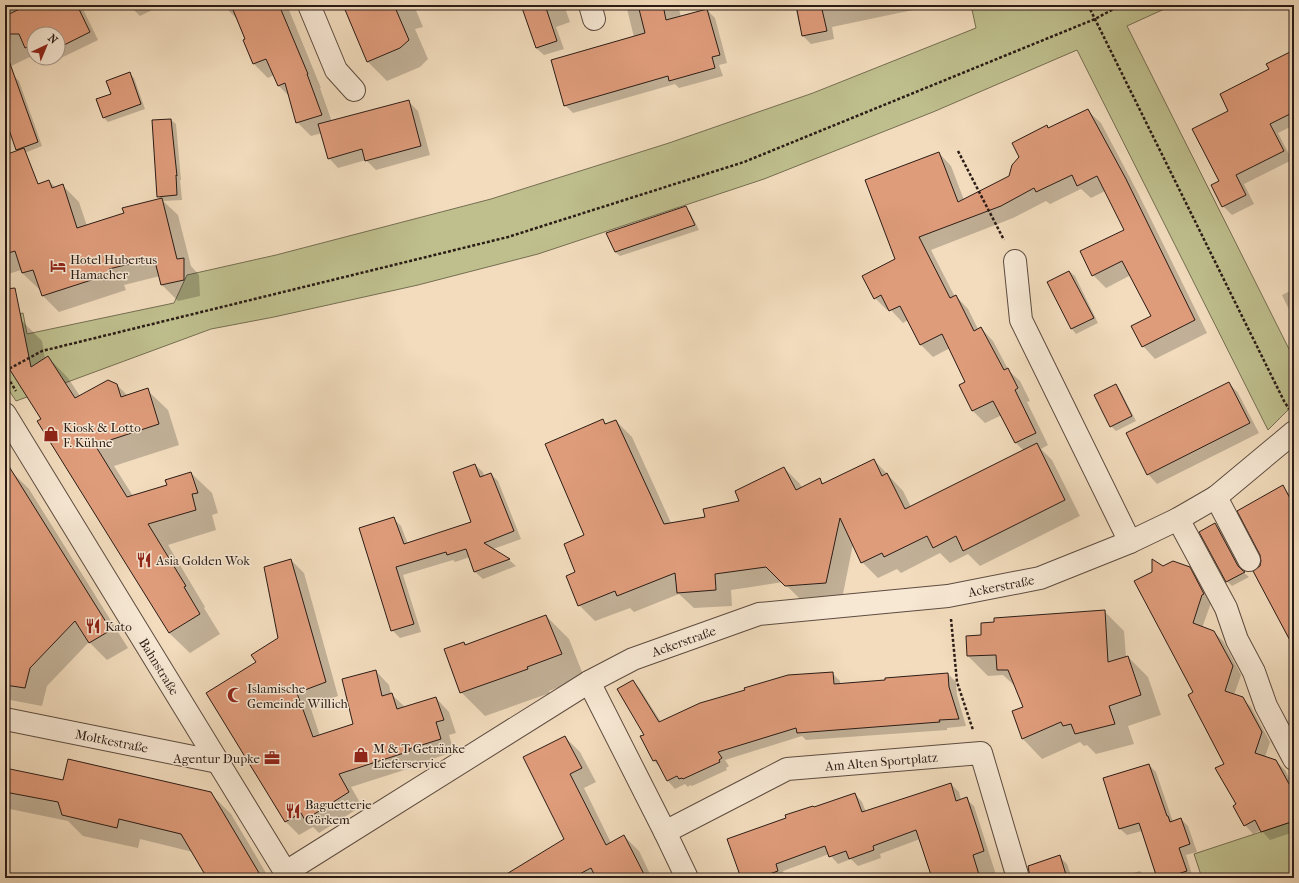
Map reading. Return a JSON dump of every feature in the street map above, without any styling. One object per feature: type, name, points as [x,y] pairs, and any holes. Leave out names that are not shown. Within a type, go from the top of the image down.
[{"type":"street","points":[[309,5],[336,70],[354,90]]},
{"type":"street","points":[[1015,262],[1021,320],[1130,542]]},
{"type":"street","name":"Bahnstraße","points":[[5,414],[287,875]]},
{"type":"street","name":"Ackerstraße","points":[[287,875],[589,682],[633,659],[760,614],[948,596],[1040,578],[1130,542],[1178,519],[1216,497],[1292,422]]},
{"type":"street","points":[[1216,497],[1249,560]]},
{"type":"street","points":[[1178,519],[1226,608],[1237,640],[1254,672],[1266,706],[1294,759]]},
{"type":"street","points":[[589,682],[687,878]]},
{"type":"street","name":"Moltkestraße","points":[[5,719],[218,762]]},
{"type":"street","points":[[981,753],[1018,878]]},
{"type":"street","name":"Am Alten Sportplatz","points":[[665,832],[787,769],[981,753]]},
{"type":"path","points":[[1088,5],[1280,394],[1292,422]]},
{"type":"path","points":[[5,371],[42,351],[508,237],[744,162],[1095,19],[1121,5]]},
{"type":"path","points":[[958,152],[1015,262]]},
{"type":"path","points":[[948,596],[958,682],[981,753]]},
{"type":"green space","points":[[971,5],[1173,5],[1127,26],[1294,359],[1294,404],[1268,430],[1077,50],[933,112],[764,179],[538,254],[418,285],[274,317],[211,329],[16,401],[5,384],[5,317],[23,313],[27,334],[174,303],[187,275],[276,255],[491,199],[669,143],[813,93],[976,28]]},
{"type":"green space","points":[[1294,821],[1294,878],[1202,878],[1194,854]]},
{"type":"building","points":[[28,5],[77,5],[90,32],[66,44],[66,26],[26,26],[25,48],[19,34],[5,34],[5,16]]},
{"type":"building","points":[[231,5],[279,5],[308,74],[322,115],[296,123],[285,83],[278,86],[266,59],[253,64],[243,40],[245,39]]},
{"type":"building","points":[[343,5],[394,5],[409,40],[400,48],[367,62]]},
{"type":"building","points":[[521,5],[545,5],[557,41],[536,48]]},
{"type":"building","points":[[638,5],[663,5],[666,20],[707,9],[720,55],[712,57],[715,68],[669,81],[668,76],[564,106],[551,60],[645,33]]},
{"type":"building","points":[[796,5],[821,5],[827,31],[802,36]]},
{"type":"building","points":[[1294,50],[1294,112],[1270,124],[1284,151],[1236,175],[1246,195],[1222,207],[1211,185],[1219,181],[1192,129],[1228,111],[1220,94],[1269,69],[1266,64]]},
{"type":"building","points":[[5,58],[8,58],[38,142],[16,150],[5,118]]},
{"type":"building","points":[[130,72],[141,104],[103,118],[96,99],[111,94],[106,81]]},
{"type":"building","points":[[409,100],[421,146],[365,161],[362,149],[328,159],[318,124]]},
{"type":"building","points":[[1088,109],[1126,179],[1195,320],[1142,347],[1131,326],[1151,316],[1122,261],[1092,276],[1080,251],[1124,230],[1097,176],[1077,186],[1072,175],[1036,192],[1034,188],[1001,206],[919,237],[950,298],[956,295],[974,331],[981,327],[1004,370],[1008,368],[1018,388],[1015,390],[1036,433],[1015,443],[993,401],[972,411],[959,385],[965,382],[942,334],[920,345],[900,306],[889,311],[881,295],[874,299],[862,276],[895,259],[865,180],[939,152],[958,202],[1009,176],[1012,165],[1019,157],[1012,143],[1047,125],[1048,128]]},
{"type":"building","points":[[171,119],[177,176],[176,175],[177,195],[157,197],[152,120]]},
{"type":"building","points":[[24,148],[38,184],[49,180],[52,188],[63,184],[77,228],[124,213],[122,208],[162,198],[177,259],[184,258],[184,280],[161,285],[154,258],[109,269],[110,274],[42,296],[33,270],[22,273],[15,251],[5,254],[5,155]]},
{"type":"building","points":[[686,206],[695,225],[615,252],[606,233]]},
{"type":"building","points":[[1069,271],[1094,318],[1071,329],[1047,282]]},
{"type":"building","points":[[15,288],[31,367],[48,356],[75,398],[108,380],[117,384],[121,397],[148,388],[159,424],[95,445],[127,497],[167,485],[165,480],[191,472],[198,493],[192,494],[196,510],[148,524],[186,586],[184,587],[200,614],[169,633],[37,421],[41,419],[5,362],[5,289]]},
{"type":"building","points":[[1229,382],[1250,423],[1147,475],[1126,433]]},
{"type":"building","points":[[1116,384],[1132,416],[1110,427],[1094,395]]},
{"type":"building","points":[[603,419],[605,424],[616,420],[664,524],[705,517],[703,509],[739,501],[735,491],[784,467],[796,490],[820,478],[822,484],[874,459],[882,476],[887,473],[905,509],[1037,443],[1065,500],[963,551],[956,536],[933,548],[927,536],[884,557],[882,553],[861,563],[840,518],[826,583],[785,586],[766,567],[715,574],[716,590],[677,593],[675,573],[617,596],[615,591],[578,606],[566,576],[575,572],[564,544],[584,535],[545,444]]},
{"type":"building","points":[[5,460],[111,630],[89,643],[75,621],[30,668],[25,688],[5,685]]},
{"type":"building","points":[[475,464],[480,477],[491,473],[514,531],[484,543],[510,559],[474,572],[466,549],[447,555],[446,552],[396,567],[414,624],[391,631],[359,528],[394,517],[404,544],[471,522],[453,472]]},
{"type":"building","points":[[1283,485],[1294,506],[1294,648],[1253,571],[1260,566],[1260,555],[1237,511]]},
{"type":"building","points":[[1215,523],[1238,566],[1245,572],[1226,582],[1199,532]]},
{"type":"building","points":[[291,559],[326,682],[297,693],[313,737],[353,724],[342,679],[376,670],[382,696],[392,693],[397,709],[436,697],[444,720],[436,722],[441,739],[409,749],[410,751],[339,774],[349,792],[305,820],[301,813],[285,822],[206,693],[256,662],[251,655],[278,638],[264,567]]},
{"type":"building","points":[[1152,559],[1163,566],[1173,561],[1190,567],[1204,594],[1202,595],[1193,623],[1214,631],[1233,666],[1225,691],[1243,697],[1262,732],[1255,753],[1276,760],[1294,793],[1294,821],[1261,832],[1255,820],[1244,826],[1233,806],[1236,804],[1215,768],[1224,764],[1188,695],[1193,692],[1134,581],[1152,572]]},
{"type":"building","points":[[1105,610],[1108,662],[1128,656],[1141,695],[1109,706],[1115,724],[1075,734],[1071,724],[1063,726],[1061,722],[1022,739],[1012,711],[1023,707],[1008,670],[997,670],[996,655],[967,656],[966,636],[981,635],[981,623],[994,622],[994,618]]},
{"type":"building","points":[[546,615],[562,654],[527,667],[528,669],[460,693],[444,649],[464,642],[465,645]]},
{"type":"building","points":[[833,672],[834,684],[948,673],[949,687],[959,719],[939,720],[940,722],[797,733],[796,728],[718,752],[722,758],[719,760],[720,762],[683,779],[679,779],[677,776],[667,781],[656,760],[653,761],[640,736],[644,735],[617,689],[633,680],[659,722],[700,703],[745,690],[744,688],[788,675]]},
{"type":"building","points":[[565,736],[582,768],[570,774],[606,845],[624,835],[646,878],[596,878],[591,868],[572,878],[500,878],[564,839],[523,757]]},
{"type":"building","points":[[68,759],[211,792],[262,878],[207,878],[181,834],[119,819],[117,828],[62,815],[58,802],[5,792],[5,768],[63,780]]},
{"type":"building","points":[[1149,764],[1170,822],[1181,818],[1190,844],[1179,848],[1187,871],[1165,878],[1157,878],[1139,823],[1119,829],[1103,778]]},
{"type":"building","points":[[951,783],[956,801],[967,797],[978,831],[984,851],[973,855],[980,878],[932,878],[916,830],[873,846],[874,850],[849,859],[846,851],[829,857],[825,846],[776,864],[778,871],[758,878],[741,878],[727,839],[786,818],[785,815],[855,793],[862,812]]},
{"type":"building","points":[[1060,855],[1067,878],[1030,878],[1028,866]]},
{"type":"place","name":"Hotel Hubertus Hamacher","points":[[58,266]]},
{"type":"place","name":"Kiosk & Lotto F. Kühne","points":[[51,434]]},
{"type":"place","name":"Asia Golden Wok","points":[[144,560]]},
{"type":"place","name":"Kato","points":[[93,626]]},
{"type":"place","name":"Islamische Gemeinde Willich","points":[[235,695]]},
{"type":"place","name":"M & T Getränke Lieferservice","points":[[361,755]]},
{"type":"place","name":"Agentur Dupke","points":[[272,758]]},
{"type":"place","name":"Baguetterie Görkem","points":[[293,811]]}]
